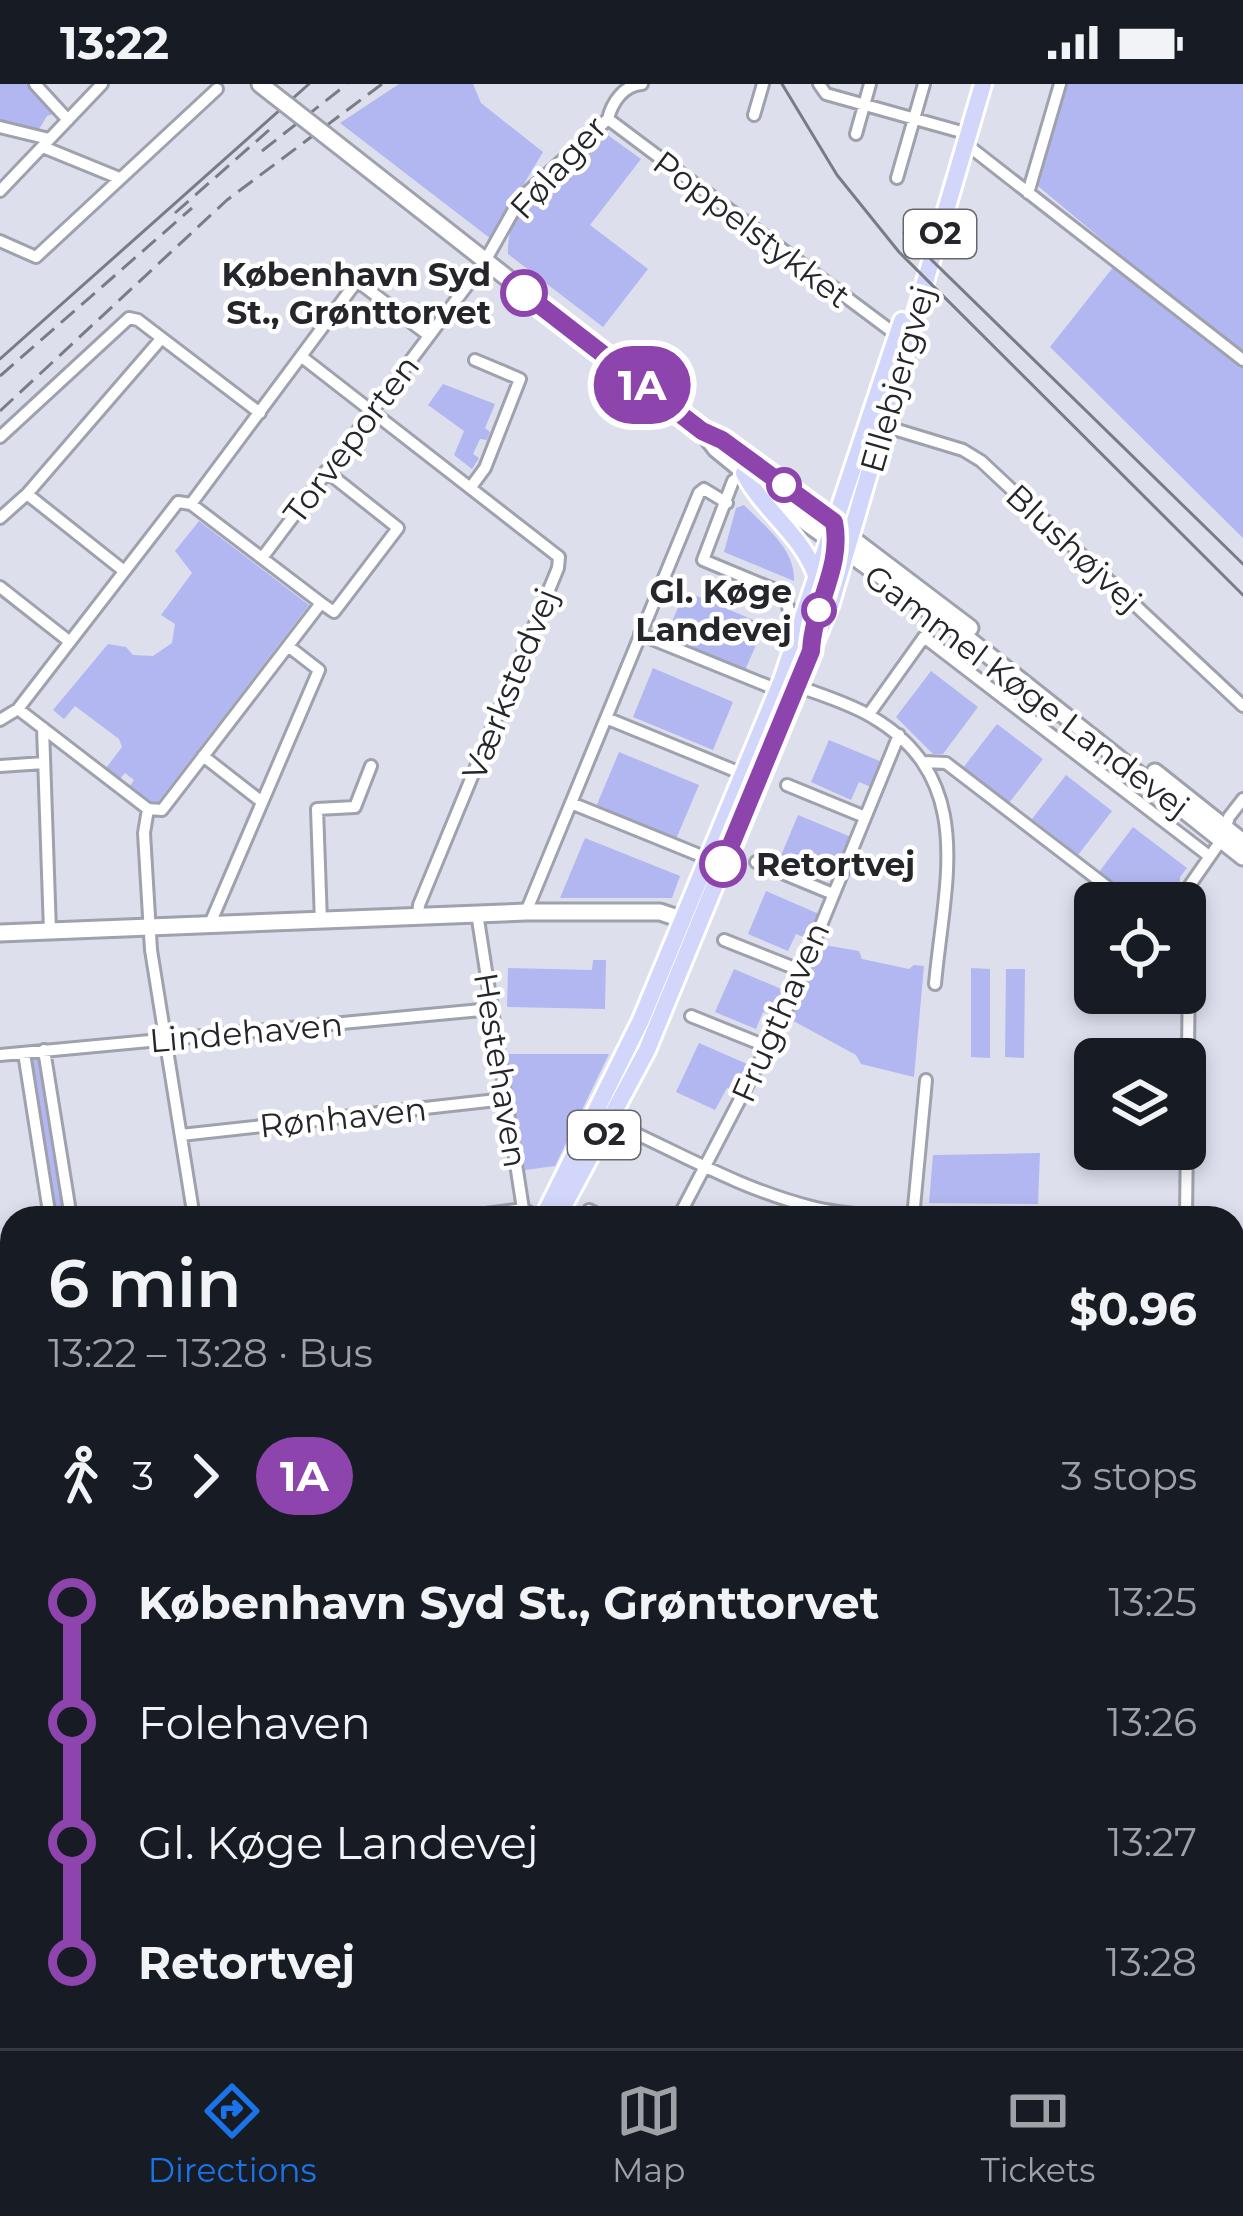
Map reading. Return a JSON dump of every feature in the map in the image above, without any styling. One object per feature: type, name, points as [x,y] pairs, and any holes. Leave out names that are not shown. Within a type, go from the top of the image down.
[{"type":"main road","name":"Ellebjergvej","points":[[840,538],[884,426],[962,138],[972,84]]},
{"type":"main road","name":"Ellebjergvej","points":[[840,538],[886,373],[983,84]]},
{"type":"main road","points":[[744,473],[755,495],[806,550],[817,578]]},
{"type":"main road","name":"O2","points":[[564,1206],[611,1122],[786,685],[817,578],[840,538]]},
{"type":"main road","name":"O2","points":[[547,1206],[691,922],[742,774],[786,685],[811,651],[840,538]]},
{"type":"street","points":[[35,84],[68,120]]},
{"type":"street","points":[[0,191],[102,84]]},
{"type":"street","name":"Gammel Køge Landevej","points":[[260,84],[702,431],[744,473],[840,538]]},
{"type":"street","name":"Følager","points":[[484,263],[520,199],[608,119],[611,106],[624,92],[642,84]]},
{"type":"street","points":[[754,115],[763,84]]},
{"type":"street","points":[[819,84],[826,94],[962,138],[1243,360]]},
{"type":"street","points":[[856,134],[870,84]]},
{"type":"street","points":[[897,178],[924,84]]},
{"type":"street","points":[[1028,193],[1060,84]]},
{"type":"street","points":[[0,242],[36,257],[218,89]]},
{"type":"street","name":"Poppelstykket","points":[[608,119],[898,337]]},
{"type":"street","points":[[0,127],[119,178]]},
{"type":"street","name":"Torveporten","points":[[262,558],[484,263]]},
{"type":"street","points":[[191,504],[357,281],[428,335]]},
{"type":"street","points":[[0,437],[129,318],[260,413]]},
{"type":"street","points":[[0,518],[161,339]]},
{"type":"street","name":"Værkstedvej","points":[[302,357],[558,553],[558,568],[418,905],[418,916]]},
{"type":"street","points":[[471,487],[485,467],[520,379],[475,360]]},
{"type":"street","name":"Blushøjvej","points":[[884,426],[963,450],[981,461],[1243,706]]},
{"type":"street","name":"Gammel Køge Landevej","points":[[702,431],[722,440],[963,635],[1224,834],[1243,857]]},
{"type":"street","points":[[0,720],[18,709],[178,502],[191,504],[334,612],[398,528],[326,471]]},
{"type":"street","points":[[744,473],[733,482],[704,560],[785,594],[789,611],[805,618]]},
{"type":"street","points":[[526,912],[699,493],[704,489],[714,492],[727,503]]},
{"type":"street","points":[[26,494],[124,572]]},
{"type":"street","points":[[0,587],[70,642]]},
{"type":"street","points":[[18,709],[148,809],[162,810],[321,603]]},
{"type":"street","points":[[640,634],[868,714],[899,734],[924,762],[937,781],[947,838],[935,984]]},
{"type":"street","name":"Gammel Køge Landevej","points":[[868,714],[924,637],[1209,856]]},
{"type":"street","points":[[209,926],[319,670],[288,646]]},
{"type":"street","points":[[606,718],[742,774]]},
{"type":"street","points":[[43,728],[50,931]]},
{"type":"street","name":"Frugthaven","points":[[685,1206],[768,1047],[899,734]]},
{"type":"street","points":[[203,757],[262,802]]},
{"type":"street","points":[[924,762],[946,763],[1101,882]]},
{"type":"street","points":[[0,766],[44,763]]},
{"type":"street","points":[[321,922],[317,809],[355,807],[371,766]]},
{"type":"street","points":[[787,785],[865,817]]},
{"type":"street","points":[[1192,882],[1243,799]]},
{"type":"street","points":[[571,803],[709,859]]},
{"type":"street","points":[[148,809],[144,832],[149,928],[192,1206]]},
{"type":"street","name":"Gammel Køge Landevej","points":[[1224,834],[1243,842]]},
{"type":"street","points":[[756,862],[833,894]]},
{"type":"street","points":[[0,933],[526,912],[660,913],[691,922]]},
{"type":"street","name":"Hestehaven","points":[[477,914],[524,1206]]},
{"type":"street","points":[[724,940],[802,971]]},
{"type":"street","name":"Lindehaven","points":[[0,1055],[492,1009]]},
{"type":"street","points":[[1186,1206],[1188,1014]]},
{"type":"street","points":[[691,1016],[768,1047]]},
{"type":"street","points":[[44,1050],[69,1206]]},
{"type":"street","points":[[24,1053],[48,1206]]},
{"type":"street","points":[[915,1206],[926,1080]]},
{"type":"street","name":"Rønhaven","points":[[181,1135],[506,1099]]},
{"type":"street","points":[[611,1122],[706,1169],[809,1206]]},
{"type":"shaded area","points":[[0,84],[28,84],[55,113],[47,116],[38,131],[0,121]]},
{"type":"shaded area","points":[[399,84],[473,84],[481,103],[543,152],[491,239],[340,123]]},
{"type":"shaded area","points":[[1054,84],[1243,84],[1243,538],[1050,347],[1122,256],[1027,177]]},
{"type":"shaded area","points":[[605,133],[641,159],[590,225],[648,269],[603,327],[508,254],[510,234],[528,200]]},
{"type":"shaded area","points":[[443,384],[495,404],[485,428],[490,432],[487,440],[480,439],[473,454],[479,458],[472,469],[454,455],[464,431],[428,405]]},
{"type":"shaded area","points":[[744,505],[790,558],[794,581],[724,552],[736,508]]},
{"type":"shaded area","points":[[199,521],[309,605],[155,806],[130,786],[134,780],[125,773],[120,779],[106,768],[122,747],[119,739],[75,706],[64,719],[53,710],[108,644],[126,647],[133,655],[153,656],[172,643],[175,624],[161,615],[192,573],[175,551]]},
{"type":"shaded area","points":[[685,591],[765,625],[745,670],[666,636]]},
{"type":"shaded area","points":[[653,668],[733,702],[713,750],[633,717]]},
{"type":"shaded area","points":[[931,671],[978,707],[943,754],[933,754],[896,717]]},
{"type":"shaded area","points":[[997,724],[1043,759],[1009,803],[963,768]]},
{"type":"shaded area","points":[[829,740],[882,762],[871,787],[859,782],[851,800],[811,782]]},
{"type":"shaded area","points":[[619,752],[699,785],[676,839],[596,807]]},
{"type":"shaded area","points":[[1066,775],[1112,811],[1078,855],[1032,819]]},
{"type":"shaded area","points":[[798,815],[851,837],[840,862],[828,858],[820,875],[780,858]]},
{"type":"shaded area","points":[[1133,827],[1187,868],[1180,882],[1113,882],[1099,872]]},
{"type":"shaded area","points":[[585,838],[680,876],[672,898],[560,898]]},
{"type":"shaded area","points":[[766,891],[819,914],[808,939],[796,934],[788,951],[748,934]]},
{"type":"shaded area","points":[[818,944],[859,951],[862,959],[909,969],[924,966],[914,1077],[861,1064],[856,1055],[788,1018]]},
{"type":"shaded area","points":[[593,960],[606,960],[605,1009],[507,1007],[508,968],[592,970]]},
{"type":"shaded area","points":[[971,968],[990,969],[990,1058],[971,1057]]},
{"type":"shaded area","points":[[734,969],[786,991],[776,1016],[763,1012],[756,1029],[715,1012]]},
{"type":"shaded area","points":[[1006,969],[1025,969],[1024,1058],[1005,1057]]},
{"type":"shaded area","points":[[699,1043],[754,1067],[741,1093],[727,1088],[715,1110],[676,1092]]},
{"type":"shaded area","points":[[506,1054],[609,1054],[555,1166],[525,1170]]},
{"type":"shaded area","points":[[41,1057],[65,1206],[52,1206],[30,1058]]},
{"type":"shaded area","points":[[1040,1153],[1038,1204],[929,1203],[933,1155]]},
{"type":"tram line","points":[[0,359],[309,84]]},
{"type":"tram line","points":[[782,84],[837,175],[899,252],[1243,595]]},
{"type":"tram line","points":[[904,233],[1243,564]]},
{"type":"railway","points":[[262,151],[347,84]]},
{"type":"railway","points":[[0,411],[227,200],[382,84]]},
{"type":"railway","points":[[175,213],[269,130]]},
{"type":"railway","points":[[0,376],[192,208]]},
{"type":"bus line","name":"1A","points":[[524,293],[702,431],[722,440],[834,522],[839,548],[815,619],[811,651],[723,864]]},
{"type":"place","name":"København Syd St., Grønttorvet","points":[[524,293]]},
{"type":"place","name":"Gl. Køge Landevej","points":[[819,610]]},
{"type":"place","name":"Retortvej","points":[[723,864]]}]
